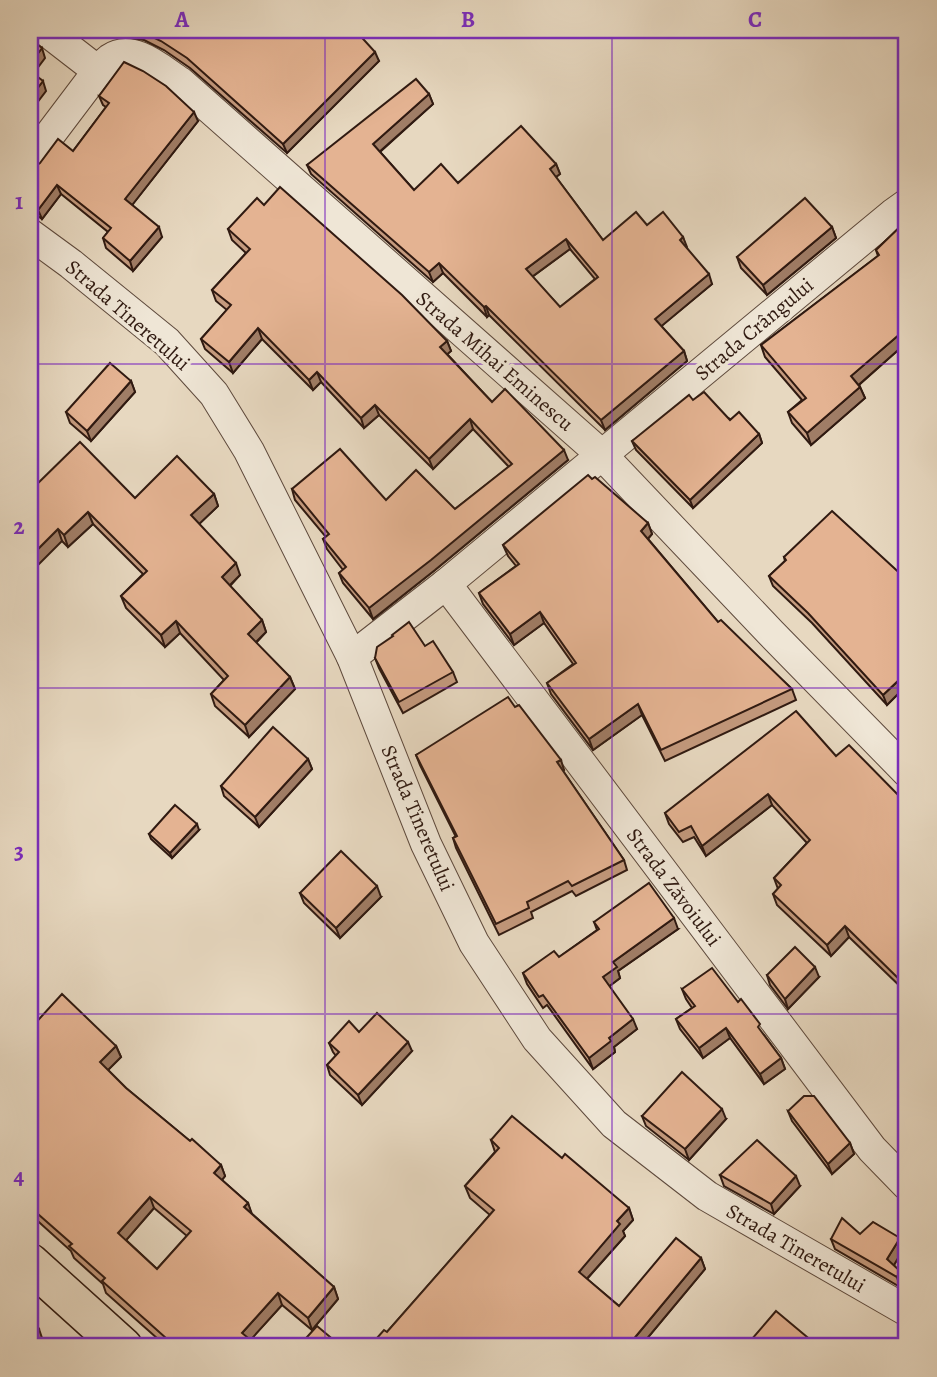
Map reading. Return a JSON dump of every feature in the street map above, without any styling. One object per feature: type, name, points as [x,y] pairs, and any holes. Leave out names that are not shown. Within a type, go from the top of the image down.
[{"type":"main road","points":[[30,1262],[123,1347]]},
{"type":"street","points":[[30,161],[98,71],[45,30]]},
{"type":"street","name":"Strada Mihai Eminescu","points":[[98,71],[111,58],[125,53],[146,60],[180,82],[602,455],[907,772]]},
{"type":"street","name":"Strada Crângului","points":[[352,657],[446,584],[907,204]]},
{"type":"street","name":"Strada Tineretului","points":[[30,234],[167,342],[214,394],[249,451],[352,657],[426,844],[474,943],[537,1039],[614,1124],[707,1196],[907,1311]]},
{"type":"street","name":"Strada Zăvoiului","points":[[446,584],[872,1149],[907,1185]]},
{"type":"building","points":[[135,30],[355,30],[375,52],[283,144],[187,58],[161,41]]},
{"type":"building","points":[[30,39],[42,48],[30,64]]},
{"type":"building","points":[[124,62],[166,86],[194,112],[125,199],[159,227],[130,261],[103,238],[111,228],[57,185],[38,210],[30,203],[30,168],[40,163],[58,139],[73,151],[109,103],[99,96]]},
{"type":"building","points":[[30,71],[43,81],[30,98]]},
{"type":"building","points":[[416,79],[429,94],[373,144],[414,190],[441,164],[458,183],[521,126],[556,164],[550,169],[603,240],[636,212],[647,225],[663,212],[683,237],[680,240],[709,274],[655,319],[684,351],[601,420],[439,263],[429,272],[307,165]],"holes":[[[566,239],[598,277],[560,307],[526,269]]]},
{"type":"building","points":[[280,187],[402,295],[447,341],[440,347],[492,402],[505,389],[564,450],[369,608],[339,573],[346,567],[323,539],[329,534],[292,489],[340,449],[386,500],[416,470],[455,509],[512,464],[470,419],[429,459],[375,405],[361,418],[317,372],[309,380],[258,328],[229,362],[201,339],[231,305],[212,290],[250,249],[228,229],[257,198],[264,205]]},
{"type":"building","points":[[805,198],[832,227],[763,285],[737,257]]},
{"type":"building","points":[[907,220],[907,333],[903,336],[901,333],[851,376],[860,387],[807,433],[788,412],[806,398],[761,345],[879,255],[876,250]]},
{"type":"building","points":[[110,363],[131,381],[87,431],[66,412]]},
{"type":"building","points":[[704,392],[730,420],[739,412],[759,434],[690,500],[632,441],[689,395],[693,400]]},
{"type":"building","points":[[80,442],[135,498],[177,456],[214,494],[191,515],[236,563],[222,577],[262,620],[248,634],[290,677],[245,725],[211,694],[228,676],[176,621],[161,635],[121,596],[147,571],[88,512],[64,535],[58,529],[30,557],[30,491]]},
{"type":"building","points":[[588,475],[592,479],[595,477],[648,523],[641,531],[718,622],[721,620],[792,689],[661,750],[638,704],[589,739],[547,683],[576,663],[540,612],[510,634],[479,593],[519,564],[503,545]]},
{"type":"building","points":[[832,511],[907,577],[907,688],[899,680],[883,695],[808,613],[769,576],[786,560],[784,557]]},
{"type":"building","points":[[409,622],[425,646],[433,641],[453,672],[399,702],[375,658],[377,647]]},
{"type":"building","points":[[508,697],[515,707],[519,705],[561,760],[557,762],[624,860],[572,886],[568,881],[527,902],[529,908],[496,924],[453,838],[457,836],[416,755]]},
{"type":"building","points":[[796,711],[836,756],[849,745],[907,804],[907,982],[905,979],[902,982],[845,926],[827,945],[773,894],[781,885],[774,878],[810,840],[768,794],[702,846],[691,826],[679,832],[665,813]]},
{"type":"building","points":[[273,727],[308,759],[255,817],[221,786]]},
{"type":"building","points":[[175,805],[197,824],[170,853],[149,834]]},
{"type":"building","points":[[341,851],[377,886],[336,928],[300,893]]},
{"type":"building","points":[[649,883],[674,918],[613,962],[617,967],[603,977],[633,1019],[589,1058],[543,995],[539,997],[523,973],[554,951],[559,957],[599,929],[594,922]]},
{"type":"building","points":[[795,947],[815,967],[785,999],[767,975]]},
{"type":"building","points":[[712,968],[738,1002],[741,999],[781,1058],[760,1074],[726,1028],[699,1048],[676,1019],[695,1006],[682,989]]},
{"type":"building","points":[[62,994],[116,1046],[100,1062],[126,1088],[221,1165],[214,1173],[248,1203],[244,1207],[334,1287],[308,1318],[278,1293],[242,1333],[259,1347],[176,1347],[102,1281],[105,1278],[69,1246],[72,1244],[30,1207],[30,1029]],"holes":[[[150,1197],[191,1231],[157,1269],[118,1233]]]},
{"type":"building","points":[[377,1013],[408,1042],[358,1095],[327,1065],[339,1052],[329,1043],[349,1021],[359,1032]]},
{"type":"building","points":[[682,1072],[722,1109],[685,1149],[642,1116]]},
{"type":"building","points":[[804,1096],[814,1096],[850,1143],[828,1164],[788,1111]]},
{"type":"building","points":[[512,1116],[562,1158],[565,1154],[629,1208],[617,1221],[620,1224],[579,1272],[619,1306],[676,1238],[701,1258],[627,1347],[369,1347],[384,1330],[387,1332],[494,1210],[465,1186],[499,1148],[491,1140]]},
{"type":"building","points":[[757,1140],[796,1176],[771,1204],[720,1175]]},
{"type":"building","points":[[842,1218],[860,1234],[873,1222],[900,1238],[887,1259],[900,1271],[897,1277],[831,1239]]},
{"type":"building","points":[[776,1311],[819,1347],[745,1347]]},
{"type":"building","points":[[30,1320],[39,1329],[31,1337],[41,1347],[30,1347]]},
{"type":"building","points":[[317,1326],[342,1347],[298,1347]]}]
